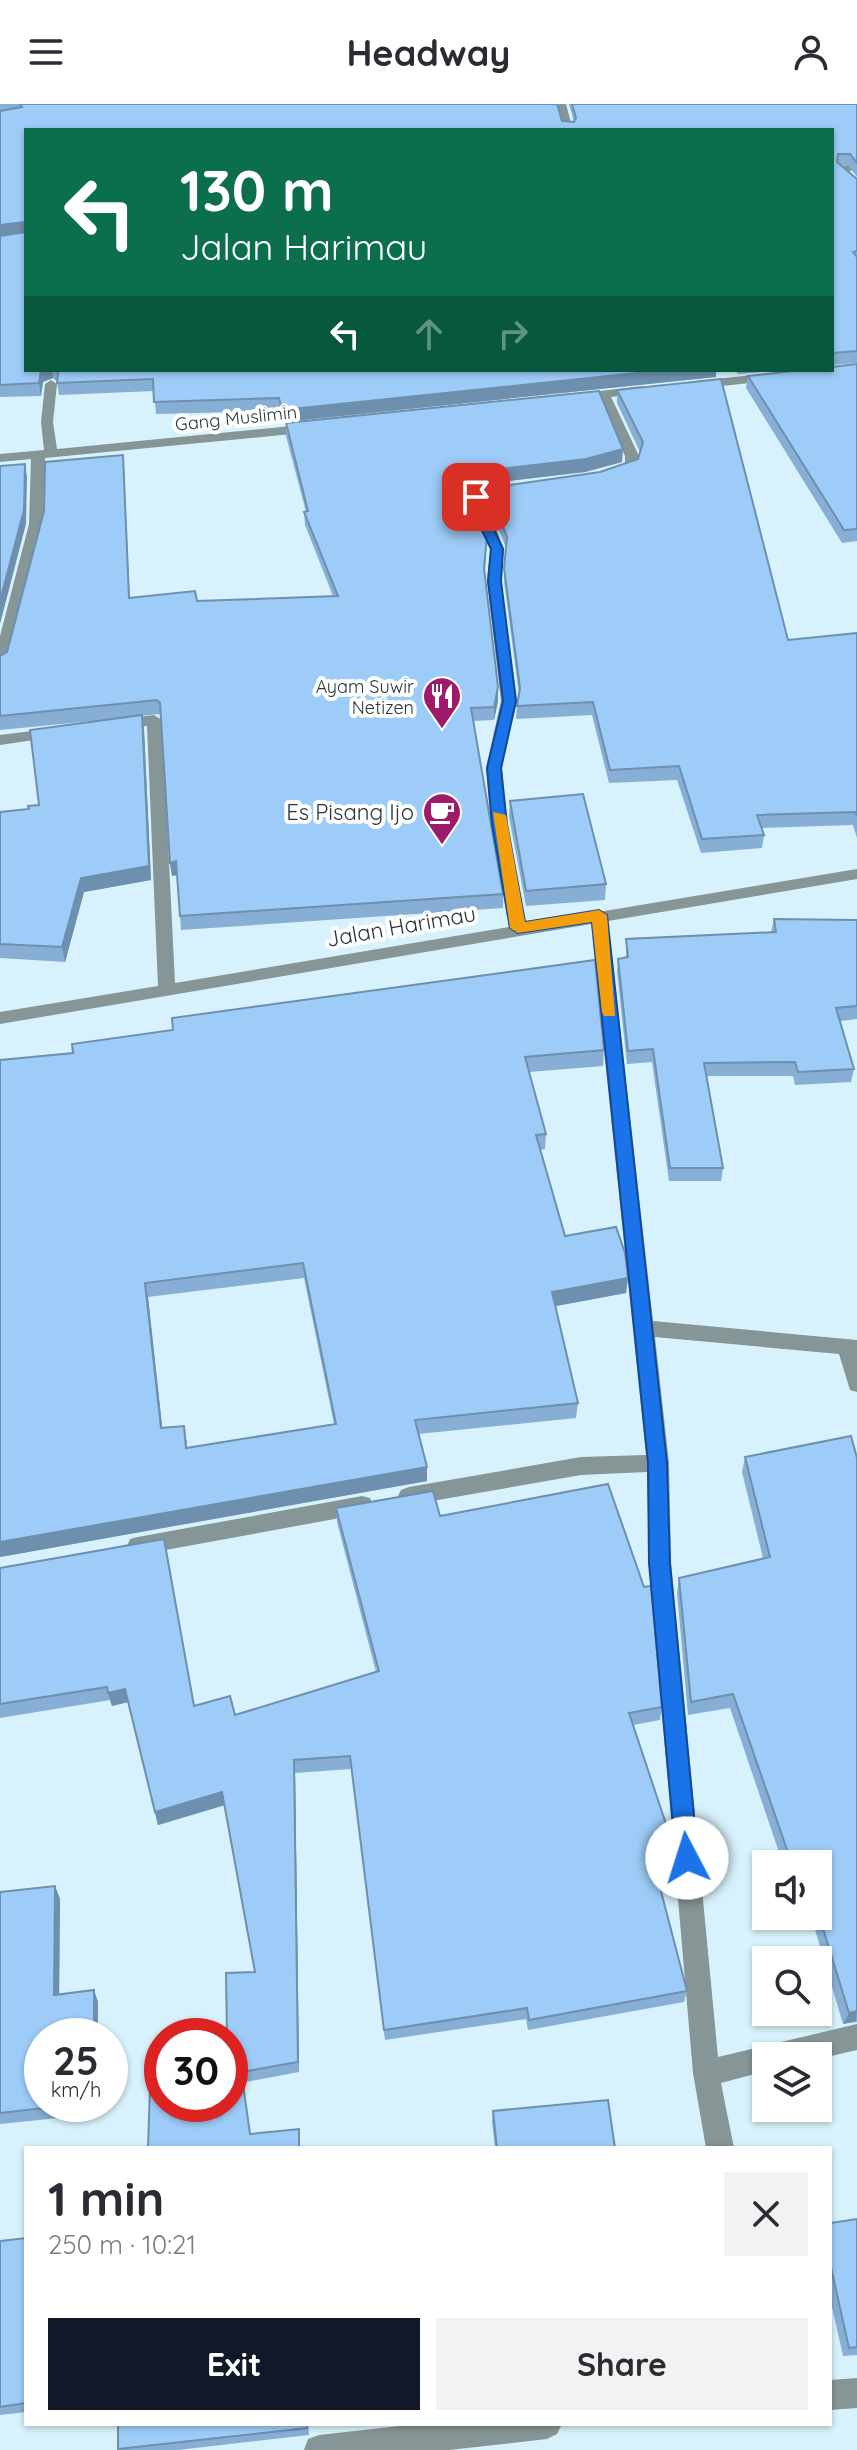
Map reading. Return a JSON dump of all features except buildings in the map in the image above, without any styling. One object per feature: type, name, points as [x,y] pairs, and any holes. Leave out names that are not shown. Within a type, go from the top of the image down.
[{"type":"street","points":[[561,104],[567,128]]},
{"type":"street","points":[[837,169],[857,167]]},
{"type":"street","points":[[837,169],[849,179]]},
{"type":"street","points":[[683,386],[794,375]]},
{"type":"street","points":[[0,665],[36,524],[51,384]]},
{"type":"street","points":[[560,400],[651,390]]},
{"type":"street","points":[[601,479],[613,477],[631,466],[632,456],[603,394]]},
{"type":"street","name":"Gang Muslimin","points":[[0,458],[322,427]]},
{"type":"street","points":[[518,928],[499,824],[494,768],[509,701],[494,581],[497,549],[476,497],[535,485]]},
{"type":"street","points":[[108,726],[154,720],[167,989]]},
{"type":"street","points":[[0,740],[77,730]]},
{"type":"street","name":"Jalan Harimau","points":[[0,1018],[518,928],[857,874]]},
{"type":"street","points":[[599,915],[658,1463],[660,1563],[706,2073],[720,2146]]},
{"type":"street","points":[[644,1328],[853,1348],[857,1384]]},
{"type":"street","points":[[110,1551],[581,1466],[658,1463]]},
{"type":"street","points":[[832,2043],[857,2037]]},
{"type":"street","points":[[706,2073],[752,2062]]},
{"type":"street","points":[[832,2395],[857,2393]]},
{"type":"street","points":[[319,2450],[529,2426]]},
{"type":"slow traffic","points":[[498,815],[518,928],[599,915],[610,1012]]},
{"type":"place","name":"Ayam Suwir Netizen","points":[[442,730]]},
{"type":"place","name":"Es Pisang Ijo","points":[[442,846]]},
{"type":"route","points":[[476,497],[497,549],[494,581],[510,685],[509,715],[494,768],[499,824],[518,928],[599,915],[658,1463],[660,1563],[687,1858]]}]
